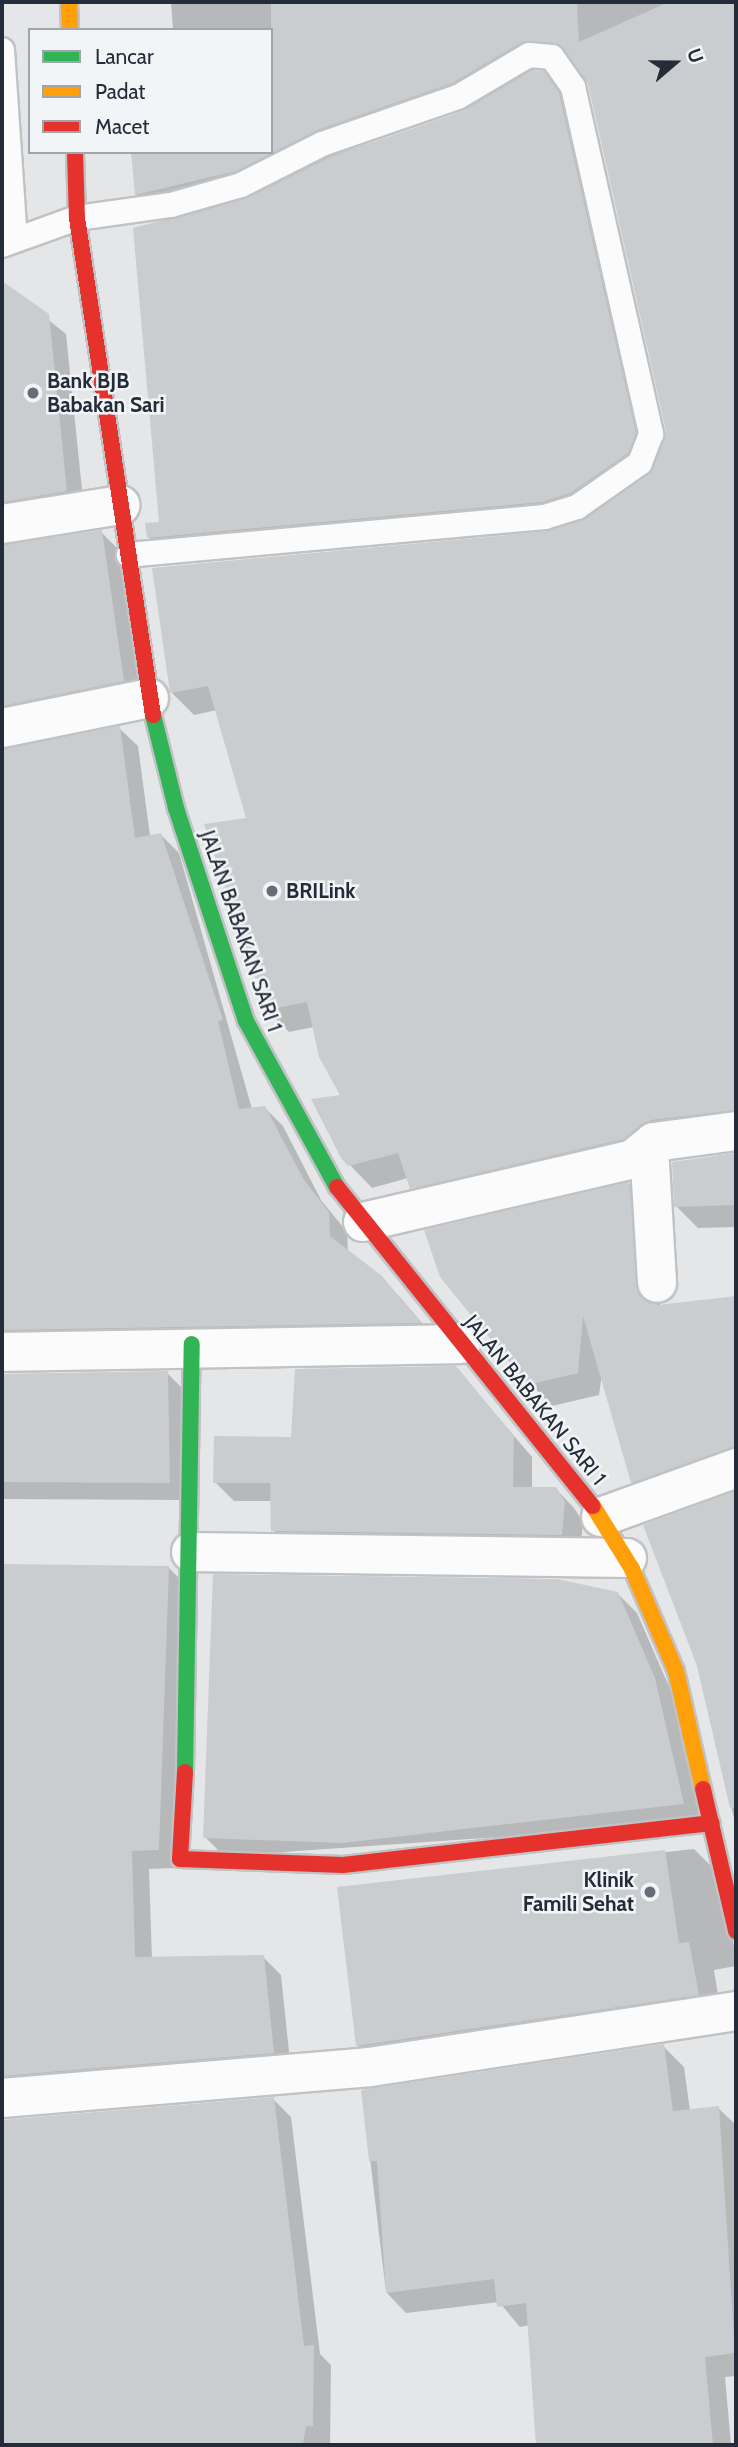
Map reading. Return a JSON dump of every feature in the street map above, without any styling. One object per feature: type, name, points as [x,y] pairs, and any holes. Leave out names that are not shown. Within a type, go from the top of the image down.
[{"type":"street","points":[[69,2],[70,28]]},
{"type":"street","name":"JALAN BABAKAN SARI 1","points":[[75,154],[77,218],[149,698],[176,808],[246,1021],[323,1170],[461,1344],[573,1473],[626,1558],[676,1671],[736,1931]]},
{"type":"street","points":[[2,524],[120,505]]},
{"type":"street","points":[[2,728],[149,698]]},
{"type":"street","points":[[363,1222],[633,1159],[649,1147],[736,1131]]},
{"type":"street","points":[[649,1147],[657,1283]]},
{"type":"street","points":[[2,1352],[192,1344],[461,1344]]},
{"type":"street","points":[[192,1344],[191,1552],[180,1859],[344,1865],[712,1823]]},
{"type":"street","points":[[601,1517],[736,1468]]},
{"type":"street","points":[[191,1552],[626,1558]]},
{"type":"street","points":[[2,2098],[370,2067],[736,2011]]},
{"type":"lane","points":[[2,50],[8,242],[77,218],[171,205],[242,185],[322,144],[458,97],[544,52],[562,66],[581,110],[651,433],[640,463],[577,507],[545,517],[129,555]]},
{"type":"building","points":[[271,2],[577,2],[579,42],[669,2],[736,2],[736,1110],[651,1120],[623,1139],[410,1189],[398,1153],[348,1166],[341,1158],[311,1099],[340,1095],[319,1057],[307,1002],[266,1010],[204,824],[246,818],[208,686],[170,693],[152,568],[549,531],[585,519],[649,475],[666,431],[588,84],[559,44],[522,42],[452,83],[317,130],[273,152]]},
{"type":"building","points":[[532,70],[544,71],[559,93],[636,433],[628,453],[570,493],[542,502],[147,538],[145,523],[159,522],[133,228],[247,198],[328,158],[463,111]]},
{"type":"building","points":[[131,154],[270,154],[236,171],[135,195]]},
{"type":"building","points":[[2,281],[49,314],[67,491],[2,502]]},
{"type":"building","points":[[102,530],[124,681],[2,706],[2,545]]},
{"type":"building","points":[[120,726],[135,838],[161,833],[223,1020],[218,1021],[239,1109],[265,1106],[304,1180],[329,1212],[330,1236],[382,1276],[421,1323],[2,1330],[2,749]]},
{"type":"building","points":[[736,1153],[736,1205],[674,1207],[672,1162]]},
{"type":"building","points":[[629,1182],[639,1296],[658,1305],[736,1296],[736,1447],[631,1483],[583,1316],[578,1373],[528,1385],[440,1277],[424,1230]]},
{"type":"building","points":[[456,1366],[514,1436],[513,1487],[556,1487],[565,1502],[562,1535],[271,1531],[270,1483],[213,1483],[214,1436],[291,1437],[295,1369]]},
{"type":"building","points":[[168,1371],[170,1483],[2,1482],[2,1374]]},
{"type":"building","points":[[736,1491],[736,1808],[730,1808],[697,1666],[643,1525]]},
{"type":"building","points":[[2,1564],[169,1566],[159,1850],[132,1851],[135,1957],[264,1955],[274,2053],[2,2076]]},
{"type":"building","points":[[213,1574],[557,1579],[618,1592],[655,1678],[684,1804],[342,1843],[203,1838]]},
{"type":"building","points":[[665,1850],[679,1943],[689,1942],[699,1995],[356,2046],[337,1887]]},
{"type":"building","points":[[664,2044],[673,2111],[719,2106],[735,2353],[705,2357],[713,2445],[536,2445],[526,2303],[497,2307],[494,2279],[386,2293],[377,2161],[369,2161],[361,2090]]},
{"type":"building","points":[[274,2097],[304,2346],[314,2345],[313,2426],[306,2426],[303,2445],[2,2445],[2,2120]]},
{"type":"traffic: fast","points":[[153,715],[176,808],[246,1021],[337,1187]]},
{"type":"traffic: fast","points":[[185,1772],[192,1344]]},
{"type":"traffic: slow","points":[[69,2],[70,28]]},
{"type":"traffic: slow","points":[[593,1506],[632,1569],[676,1671],[703,1789]]},
{"type":"traffic: jam","points":[[75,154],[77,218],[153,715]]},
{"type":"traffic: jam","points":[[337,1187],[593,1506]]},
{"type":"traffic: jam","points":[[185,1772],[180,1859],[343,1865],[712,1823]]},
{"type":"traffic: jam","points":[[703,1789],[736,1931]]},
{"type":"place","name":"Bank BJB Babakan Sari","points":[[33,393]]},
{"type":"place","name":"BRILink","points":[[272,891]]},
{"type":"place","name":"Klinik Famili Sehat","points":[[650,1892]]}]
